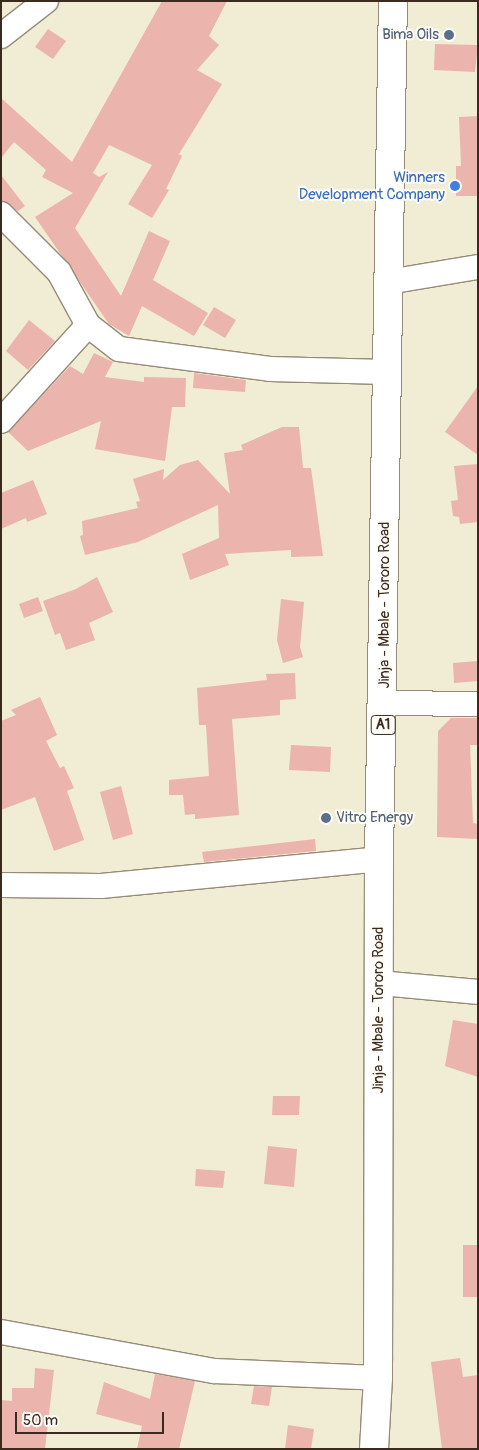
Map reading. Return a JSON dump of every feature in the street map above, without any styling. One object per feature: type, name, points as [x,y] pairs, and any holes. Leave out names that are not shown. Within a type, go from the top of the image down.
[{"type":"main road","name":"Jinja - Mbale - Tororo Road","points":[[374,1449],[378,1378],[379,858],[384,703],[393,1]]},
{"type":"street","points":[[1,36],[46,1]]},
{"type":"street","points":[[1,214],[59,272],[88,325],[119,349],[270,369],[387,372]]},
{"type":"street","points":[[388,282],[478,267]]},
{"type":"street","points":[[1,421],[88,325]]},
{"type":"street","points":[[384,703],[478,704]]},
{"type":"street","points":[[1,885],[101,886],[379,858]]},
{"type":"street","points":[[379,982],[478,992]]},
{"type":"street","points":[[1,1332],[214,1372],[378,1378]]},
{"type":"building","points":[[162,1],[227,1],[209,36],[219,45],[197,70],[222,84],[179,154],[182,156],[166,189],[169,190],[152,218],[128,204],[152,165],[109,145],[93,173],[99,177],[108,172],[75,228],[121,296],[149,231],[170,241],[153,280],[208,313],[194,336],[142,306],[129,336],[109,324],[35,217],[73,193],[42,177],[46,170],[14,142],[1,158],[1,98],[72,162]]},
{"type":"building","points":[[48,29],[66,41],[53,59],[35,47]]},
{"type":"building","points":[[435,44],[478,45],[475,72],[434,70]]},
{"type":"building","points":[[478,116],[478,196],[456,196],[456,166],[461,166],[459,117]]},
{"type":"building","points":[[1,175],[25,206],[18,211],[1,200]]},
{"type":"building","points":[[214,307],[236,320],[225,338],[203,325]]},
{"type":"building","points":[[29,320],[55,341],[28,370],[6,351]]},
{"type":"building","points":[[94,353],[113,362],[105,377],[144,382],[144,377],[186,378],[185,407],[172,407],[165,461],[95,449],[101,421],[28,451],[8,432],[70,366],[83,374]]},
{"type":"building","points":[[194,373],[246,380],[245,392],[193,388]]},
{"type":"building","points":[[478,386],[478,455],[445,432]]},
{"type":"building","points":[[282,427],[299,427],[303,468],[311,468],[323,556],[291,557],[291,550],[225,554],[229,565],[190,580],[182,554],[219,538],[218,505],[138,542],[85,555],[80,536],[83,535],[82,521],[138,508],[136,502],[140,501],[133,479],[164,469],[163,480],[180,465],[198,460],[230,494],[224,453],[243,450],[241,445]]},
{"type":"building","points":[[478,464],[478,522],[460,524],[459,517],[453,516],[451,501],[458,500],[454,466]]},
{"type":"building","points":[[33,480],[47,514],[27,522],[26,518],[1,529],[1,493]]},
{"type":"building","points":[[97,577],[113,612],[89,623],[95,640],[66,650],[60,633],[55,635],[43,601],[76,589]]},
{"type":"building","points":[[38,597],[43,611],[24,618],[19,604]]},
{"type":"building","points":[[281,599],[304,602],[300,647],[303,657],[283,663],[277,640]]},
{"type":"building","points":[[478,661],[478,681],[454,683],[453,663]]},
{"type":"building","points":[[295,673],[296,699],[280,700],[280,715],[232,719],[239,815],[195,819],[195,814],[185,815],[183,795],[169,795],[169,780],[209,776],[206,725],[199,725],[197,688],[267,680],[266,674]]},
{"type":"building","points":[[40,697],[57,735],[46,741],[60,768],[64,766],[74,788],[67,791],[84,840],[54,851],[35,797],[1,810],[1,721],[16,715],[11,710]]},
{"type":"building","points":[[451,718],[478,718],[478,745],[470,745],[473,823],[478,824],[478,839],[437,837],[438,731]]},
{"type":"building","points":[[291,745],[331,747],[330,772],[289,770]]},
{"type":"building","points":[[121,786],[133,834],[113,840],[100,792]]},
{"type":"building","points":[[315,839],[316,851],[204,862],[202,852]]},
{"type":"building","points":[[453,1020],[478,1024],[478,1077],[445,1066]]},
{"type":"building","points":[[273,1096],[300,1096],[299,1115],[272,1115]]},
{"type":"building","points":[[268,1146],[297,1149],[294,1187],[264,1184]]},
{"type":"building","points":[[196,1169],[225,1171],[223,1188],[195,1186]]},
{"type":"building","points":[[463,1245],[478,1245],[478,1297],[463,1297]]},
{"type":"building","points":[[460,1358],[463,1377],[478,1375],[478,1449],[442,1449],[431,1362]]},
{"type":"building","points":[[35,1368],[54,1370],[45,1449],[1,1449],[1,1400],[12,1401],[12,1388],[34,1388]]},
{"type":"building","points":[[155,1374],[195,1381],[179,1449],[137,1449],[142,1426],[96,1414],[104,1382],[150,1399]]},
{"type":"building","points":[[254,1386],[272,1387],[269,1406],[251,1404]]},
{"type":"building","points":[[288,1425],[314,1429],[311,1449],[285,1449]]},
{"type":"place","name":"Bima Oils","points":[[449,35]]},
{"type":"place","name":"Winners Development Company","points":[[455,186]]},
{"type":"place","name":"Vitro Energy","points":[[326,818]]}]
